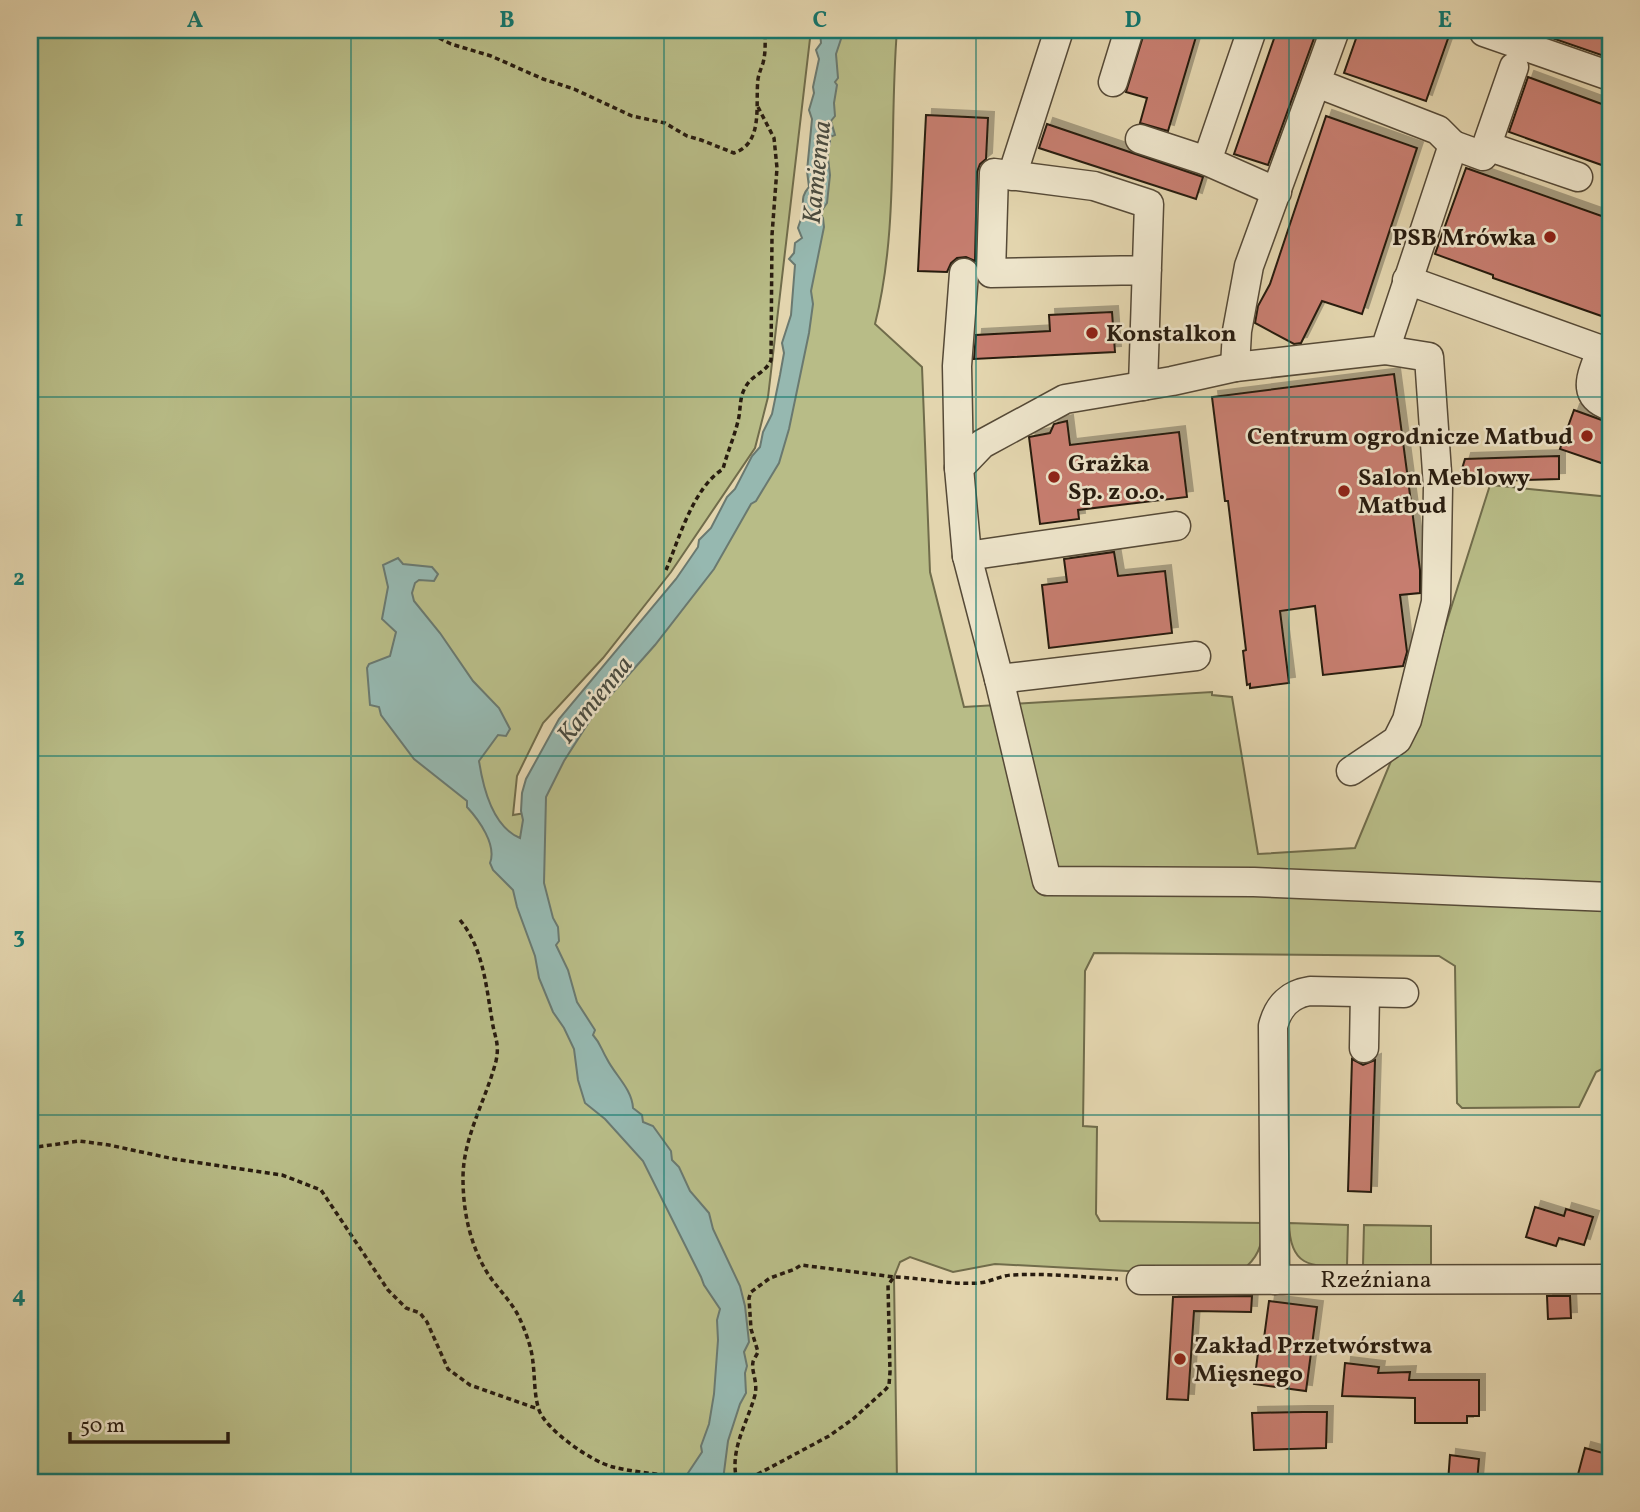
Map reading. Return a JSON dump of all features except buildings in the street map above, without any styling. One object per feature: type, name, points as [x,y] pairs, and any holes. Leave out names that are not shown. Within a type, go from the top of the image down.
[{"type":"street","points":[[1012,176],[1059,30]]},
{"type":"street","points":[[1113,82],[1129,30]]},
{"type":"street","points":[[1207,161],[1252,30]]},
{"type":"street","points":[[1235,367],[1237,331],[1249,266],[1335,30]]},
{"type":"street","points":[[1483,30],[1610,76]]},
{"type":"street","points":[[1317,83],[1438,130],[1453,145],[1483,156],[1514,67]]},
{"type":"street","points":[[1140,139],[1207,161],[1277,192]]},
{"type":"street","points":[[1385,351],[1453,145]]},
{"type":"street","points":[[1487,146],[1578,177]]},
{"type":"street","points":[[1143,386],[1147,270],[1149,204],[1094,186],[994,173],[991,273],[1147,270]]},
{"type":"street","points":[[964,273],[957,366],[959,468],[967,556],[1047,881],[1254,882],[1610,897]]},
{"type":"street","points":[[1407,280],[1606,352],[1592,376],[1591,391],[1594,398],[1610,406]]},
{"type":"street","points":[[959,468],[982,444],[1065,398],[1143,386],[1235,367],[1385,351],[1429,357],[1438,487],[1436,602],[1406,720],[1397,740],[1351,771]]},
{"type":"street","points":[[967,556],[1176,526]]},
{"type":"street","points":[[999,679],[1196,656]]},
{"type":"street","points":[[1275,1280],[1273,1026],[1276,1015],[1287,999],[1298,993],[1404,993]]},
{"type":"street","points":[[1364,1048],[1365,993]]},
{"type":"street","name":"Rzeźniana","points":[[1141,1280],[1610,1279]]},
{"type":"path","points":[[424,30],[451,44],[491,56],[543,79],[569,87],[632,116],[665,123],[687,136],[734,153],[747,145],[756,124],[758,75],[764,56],[765,30]]},
{"type":"path","points":[[666,570],[693,504],[716,473],[723,469],[738,421],[743,390],[771,360],[772,244],[777,168],[774,138],[758,107]]},
{"type":"path","points":[[460,920],[471,934],[481,958],[492,1025],[499,1041],[496,1060],[471,1134],[463,1175],[464,1209],[473,1245],[488,1273],[521,1321],[533,1362],[538,1409],[545,1423],[610,1466],[676,1476]]},
{"type":"path","points":[[30,1148],[89,1142],[174,1159],[282,1175],[321,1190],[377,1274],[406,1308],[420,1313],[432,1331],[448,1369],[470,1385],[538,1409]]},
{"type":"path","points":[[737,1481],[733,1461],[757,1382],[753,1361],[758,1352],[751,1329],[749,1298],[751,1292],[771,1278],[801,1265],[969,1283],[981,1283],[1008,1276],[1062,1274],[1141,1280]]},
{"type":"path","points":[[725,1481],[745,1481],[829,1436],[853,1419],[886,1389],[890,1372],[888,1284],[894,1277]]},
{"type":"green space","points":[[30,30],[811,30],[768,397],[755,448],[671,572],[603,658],[543,723],[517,776],[513,815],[537,811],[548,769],[774,453],[834,30],[897,30],[890,215],[883,288],[875,324],[922,367],[930,572],[964,707],[1212,692],[1212,695],[1232,697],[1258,854],[1355,848],[1440,643],[1490,485],[1610,497],[1610,1065],[1596,1072],[1579,1107],[1462,1108],[1457,1103],[1455,966],[1439,956],[1094,953],[1085,971],[1083,1126],[1097,1127],[1096,1214],[1100,1221],[1263,1223],[1260,1246],[1247,1266],[1146,1272],[995,1264],[953,1272],[910,1257],[900,1262],[894,1277],[897,1482],[30,1482]]},
{"type":"green space","points":[[1289,1223],[1348,1225],[1347,1266],[1322,1266],[1304,1261],[1293,1248]]},
{"type":"green space","points":[[1364,1225],[1431,1226],[1431,1267],[1363,1266]]},
{"type":"water","name":"Kamienna","points":[[822,30],[844,30],[836,54],[838,78],[835,82],[835,116],[831,121],[835,135],[830,137],[827,149],[830,175],[827,203],[820,213],[824,227],[811,291],[813,304],[809,333],[779,463],[756,501],[751,504],[714,569],[655,645],[594,714],[564,761],[546,797],[544,883],[558,927],[559,941],[556,945],[568,970],[577,1002],[595,1030],[593,1035],[610,1065],[626,1088],[633,1108],[642,1115],[643,1122],[653,1126],[671,1151],[672,1160],[679,1167],[690,1191],[709,1213],[713,1229],[740,1286],[745,1306],[749,1342],[744,1352],[747,1366],[746,1393],[728,1441],[723,1480],[682,1482],[702,1452],[701,1446],[709,1424],[714,1394],[717,1320],[720,1309],[704,1285],[643,1161],[605,1119],[585,1103],[578,1080],[574,1049],[553,1012],[539,978],[535,956],[513,890],[493,870],[490,863],[491,848],[486,833],[467,807],[467,801],[414,759],[381,715],[379,707],[370,705],[367,668],[369,664],[390,656],[396,632],[382,619],[388,587],[383,565],[398,558],[403,564],[432,567],[438,574],[434,581],[419,580],[415,583],[412,593],[414,601],[473,681],[499,708],[510,729],[506,736],[498,735],[479,761],[483,782],[496,816],[511,833],[520,838],[523,820],[522,793],[526,779],[559,719],[676,579],[698,547],[699,540],[711,528],[727,497],[735,489],[752,456],[760,447],[763,432],[772,414],[784,353],[782,343],[791,315],[795,265],[789,259],[794,253],[795,243],[802,238],[798,228],[803,212],[803,198],[809,187],[807,171],[812,119],[809,110],[819,59],[816,50],[821,43]]},
{"type":"place","name":"PSB Mrówka","points":[[1550,237]]},
{"type":"place","name":"Konstalkon","points":[[1092,333]]},
{"type":"place","name":"Centrum ogrodnicze Matbud","points":[[1587,436]]},
{"type":"place","name":"Grażka Sp. z o.o.","points":[[1054,477]]},
{"type":"place","name":"Salon Meblowy Matbud","points":[[1344,491]]},
{"type":"place","name":"Zakład Przetwórstwa Mięsnego","points":[[1180,1359]]}]
